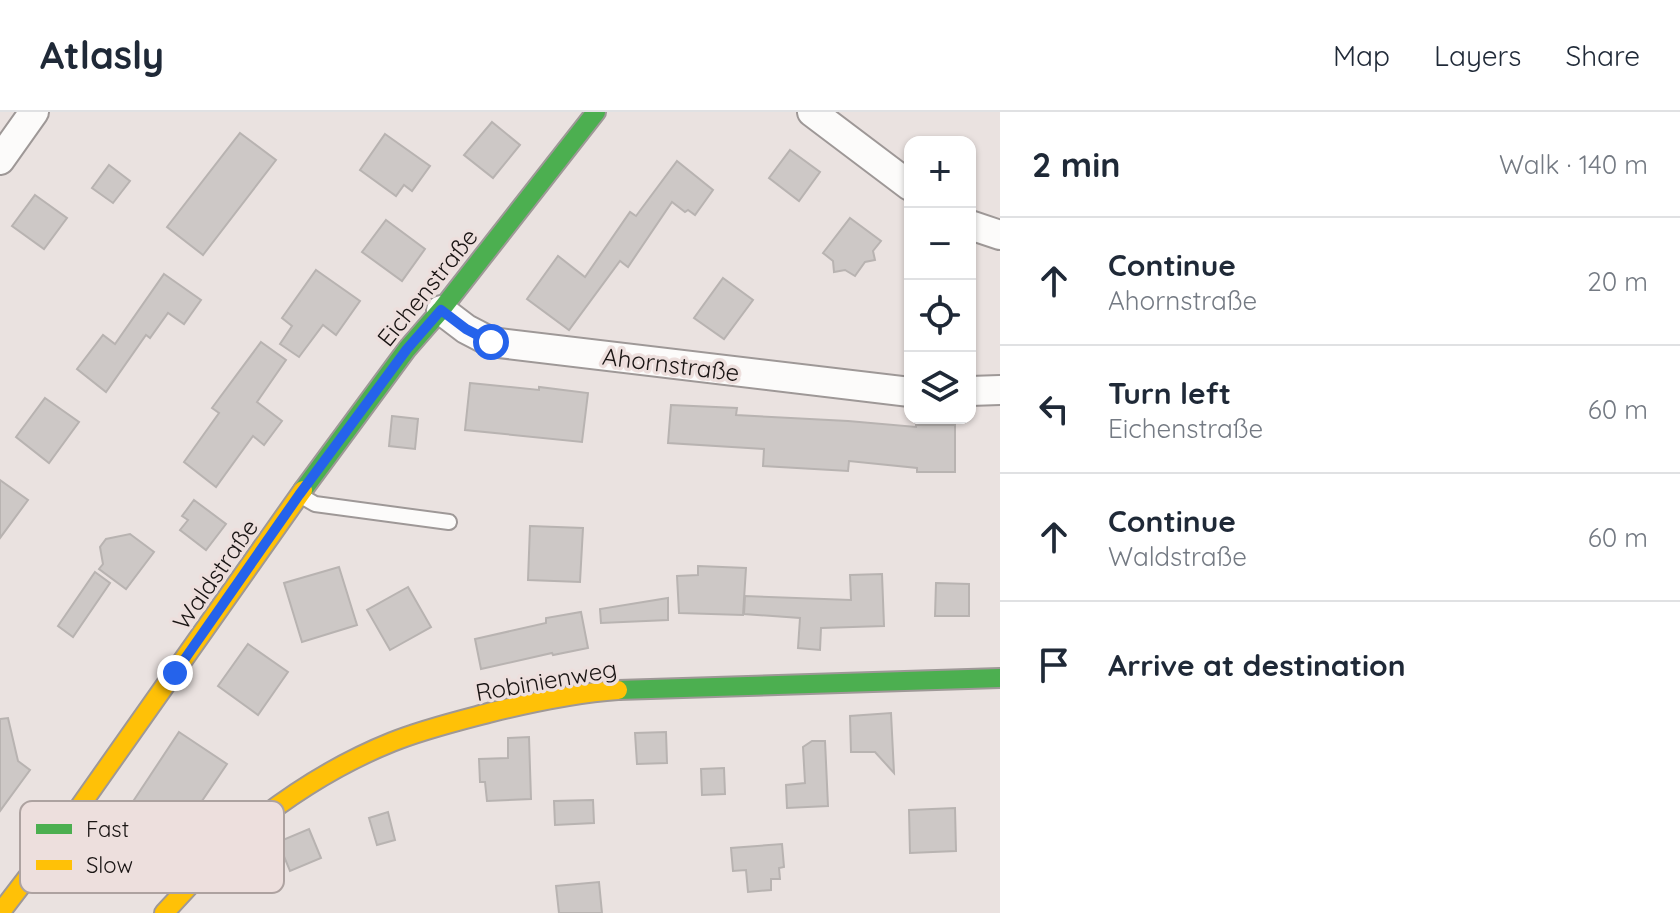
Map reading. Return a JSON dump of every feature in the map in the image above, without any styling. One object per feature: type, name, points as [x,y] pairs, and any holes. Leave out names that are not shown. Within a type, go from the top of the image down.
[{"type":"street","points":[[0,160],[34,112]]},
{"type":"street","name":"Eichenstraße","points":[[299,495],[407,349],[596,112]]},
{"type":"street","points":[[812,112],[904,181]]},
{"type":"street","points":[[976,227],[1000,235]]},
{"type":"street","name":"Ahornstraße","points":[[441,310],[466,329],[491,342],[904,391]]},
{"type":"street","points":[[976,391],[1000,390]]},
{"type":"street","name":"Waldstraße","points":[[84,801],[299,495]]},
{"type":"street","name":"Robinienweg","points":[[284,801],[341,766],[392,742],[516,706],[589,692],[1000,678]]},
{"type":"street","name":"Waldstraße","points":[[0,913],[20,887]]},
{"type":"street","name":"Robinienweg","points":[[164,913],[183,893]]},
{"type":"lane","points":[[299,495],[315,504],[449,522]]},
{"type":"building","points":[[492,122],[520,145],[493,178],[464,155]]},
{"type":"building","points":[[240,133],[276,160],[203,255],[167,227]]},
{"type":"building","points":[[385,134],[430,166],[412,191],[404,185],[396,196],[360,170]]},
{"type":"building","points":[[790,150],[820,172],[799,201],[769,178]]},
{"type":"building","points":[[677,161],[713,190],[695,215],[672,202],[628,267],[620,261],[569,330],[527,299],[558,256],[585,277],[630,212],[636,216]]},
{"type":"building","points":[[109,165],[130,181],[113,203],[92,188]]},
{"type":"building","points":[[35,195],[67,218],[44,249],[12,226]]},
{"type":"building","points":[[850,218],[881,241],[873,251],[875,260],[865,262],[855,276],[845,270],[834,272],[833,261],[823,253]]},
{"type":"building","points":[[386,220],[425,249],[402,281],[362,252]]},
{"type":"building","points":[[316,270],[360,301],[336,335],[323,325],[299,357],[280,344],[292,326],[282,318]]},
{"type":"building","points":[[164,274],[201,300],[184,324],[168,313],[150,338],[146,335],[106,392],[77,369],[103,335],[115,344]]},
{"type":"building","points":[[723,278],[753,300],[724,339],[694,318]]},
{"type":"building","points":[[261,342],[286,360],[257,402],[282,421],[264,445],[253,436],[216,487],[184,462],[219,413],[212,408]]},
{"type":"building","points":[[470,383],[588,393],[582,442],[465,430]]},
{"type":"building","points":[[45,398],[79,422],[49,463],[16,437]]},
{"type":"building","points":[[671,405],[737,408],[736,415],[916,427],[955,425],[955,472],[917,472],[917,468],[849,461],[848,471],[763,466],[764,449],[668,443]]},
{"type":"building","points":[[392,416],[418,419],[415,449],[389,446]]},
{"type":"building","points":[[0,480],[28,500],[0,538]]},
{"type":"building","points":[[194,500],[226,524],[206,550],[180,530],[188,520],[182,516]]},
{"type":"building","points":[[530,526],[583,528],[580,582],[528,580]]},
{"type":"building","points":[[130,534],[154,552],[126,589],[99,569],[103,564],[100,547],[106,539]]},
{"type":"building","points":[[698,566],[746,568],[743,615],[679,613],[677,576],[698,575]]},
{"type":"building","points":[[339,567],[357,625],[302,642],[284,583]]},
{"type":"building","points":[[95,572],[110,583],[73,637],[58,626]]},
{"type":"building","points":[[882,574],[884,626],[821,628],[820,650],[798,648],[800,618],[744,614],[745,596],[851,600],[850,575]]},
{"type":"building","points":[[936,583],[969,584],[969,616],[935,616]]},
{"type":"building","points":[[408,587],[431,627],[390,650],[367,610]]},
{"type":"building","points":[[668,598],[668,620],[601,623],[600,609]]},
{"type":"building","points":[[581,612],[588,648],[481,669],[475,639],[546,623],[546,618]]},
{"type":"building","points":[[248,644],[288,672],[258,715],[218,686]]},
{"type":"building","points":[[891,713],[894,773],[875,752],[851,752],[850,716]]},
{"type":"building","points":[[8,718],[18,761],[30,770],[0,811],[0,719]]},
{"type":"building","points":[[179,732],[227,764],[202,801],[133,801]]},
{"type":"building","points":[[666,732],[667,763],[637,764],[635,733]]},
{"type":"building","points":[[529,737],[531,799],[487,801],[485,782],[480,782],[479,759],[508,758],[508,738]]},
{"type":"building","points":[[812,741],[825,741],[828,806],[787,808],[786,785],[805,783],[803,747]]},
{"type":"building","points":[[724,768],[725,794],[702,795],[701,769]]},
{"type":"building","points":[[593,800],[594,823],[555,825],[554,801]]},
{"type":"building","points":[[955,808],[956,851],[910,853],[909,810]]},
{"type":"building","points":[[388,812],[395,840],[377,845],[369,818]]},
{"type":"building","points":[[309,829],[321,858],[290,871],[284,856],[284,839]]},
{"type":"building","points":[[782,844],[784,867],[779,868],[780,879],[771,879],[771,890],[748,892],[746,870],[733,871],[731,848]]},
{"type":"building","points":[[599,882],[602,913],[559,913],[556,886]]},
{"type":"traffic: fast","points":[[303,490],[407,349],[596,112]]},
{"type":"traffic: fast","points":[[618,690],[1000,678]]},
{"type":"traffic: slow","points":[[84,801],[303,490]]},
{"type":"traffic: slow","points":[[284,801],[352,760],[404,737],[507,708],[618,690]]},
{"type":"traffic: slow","points":[[0,913],[20,887]]},
{"type":"traffic: slow","points":[[164,913],[183,893]]},
{"type":"route","points":[[175,673],[299,495],[407,349],[441,310],[466,329],[491,342]]}]
